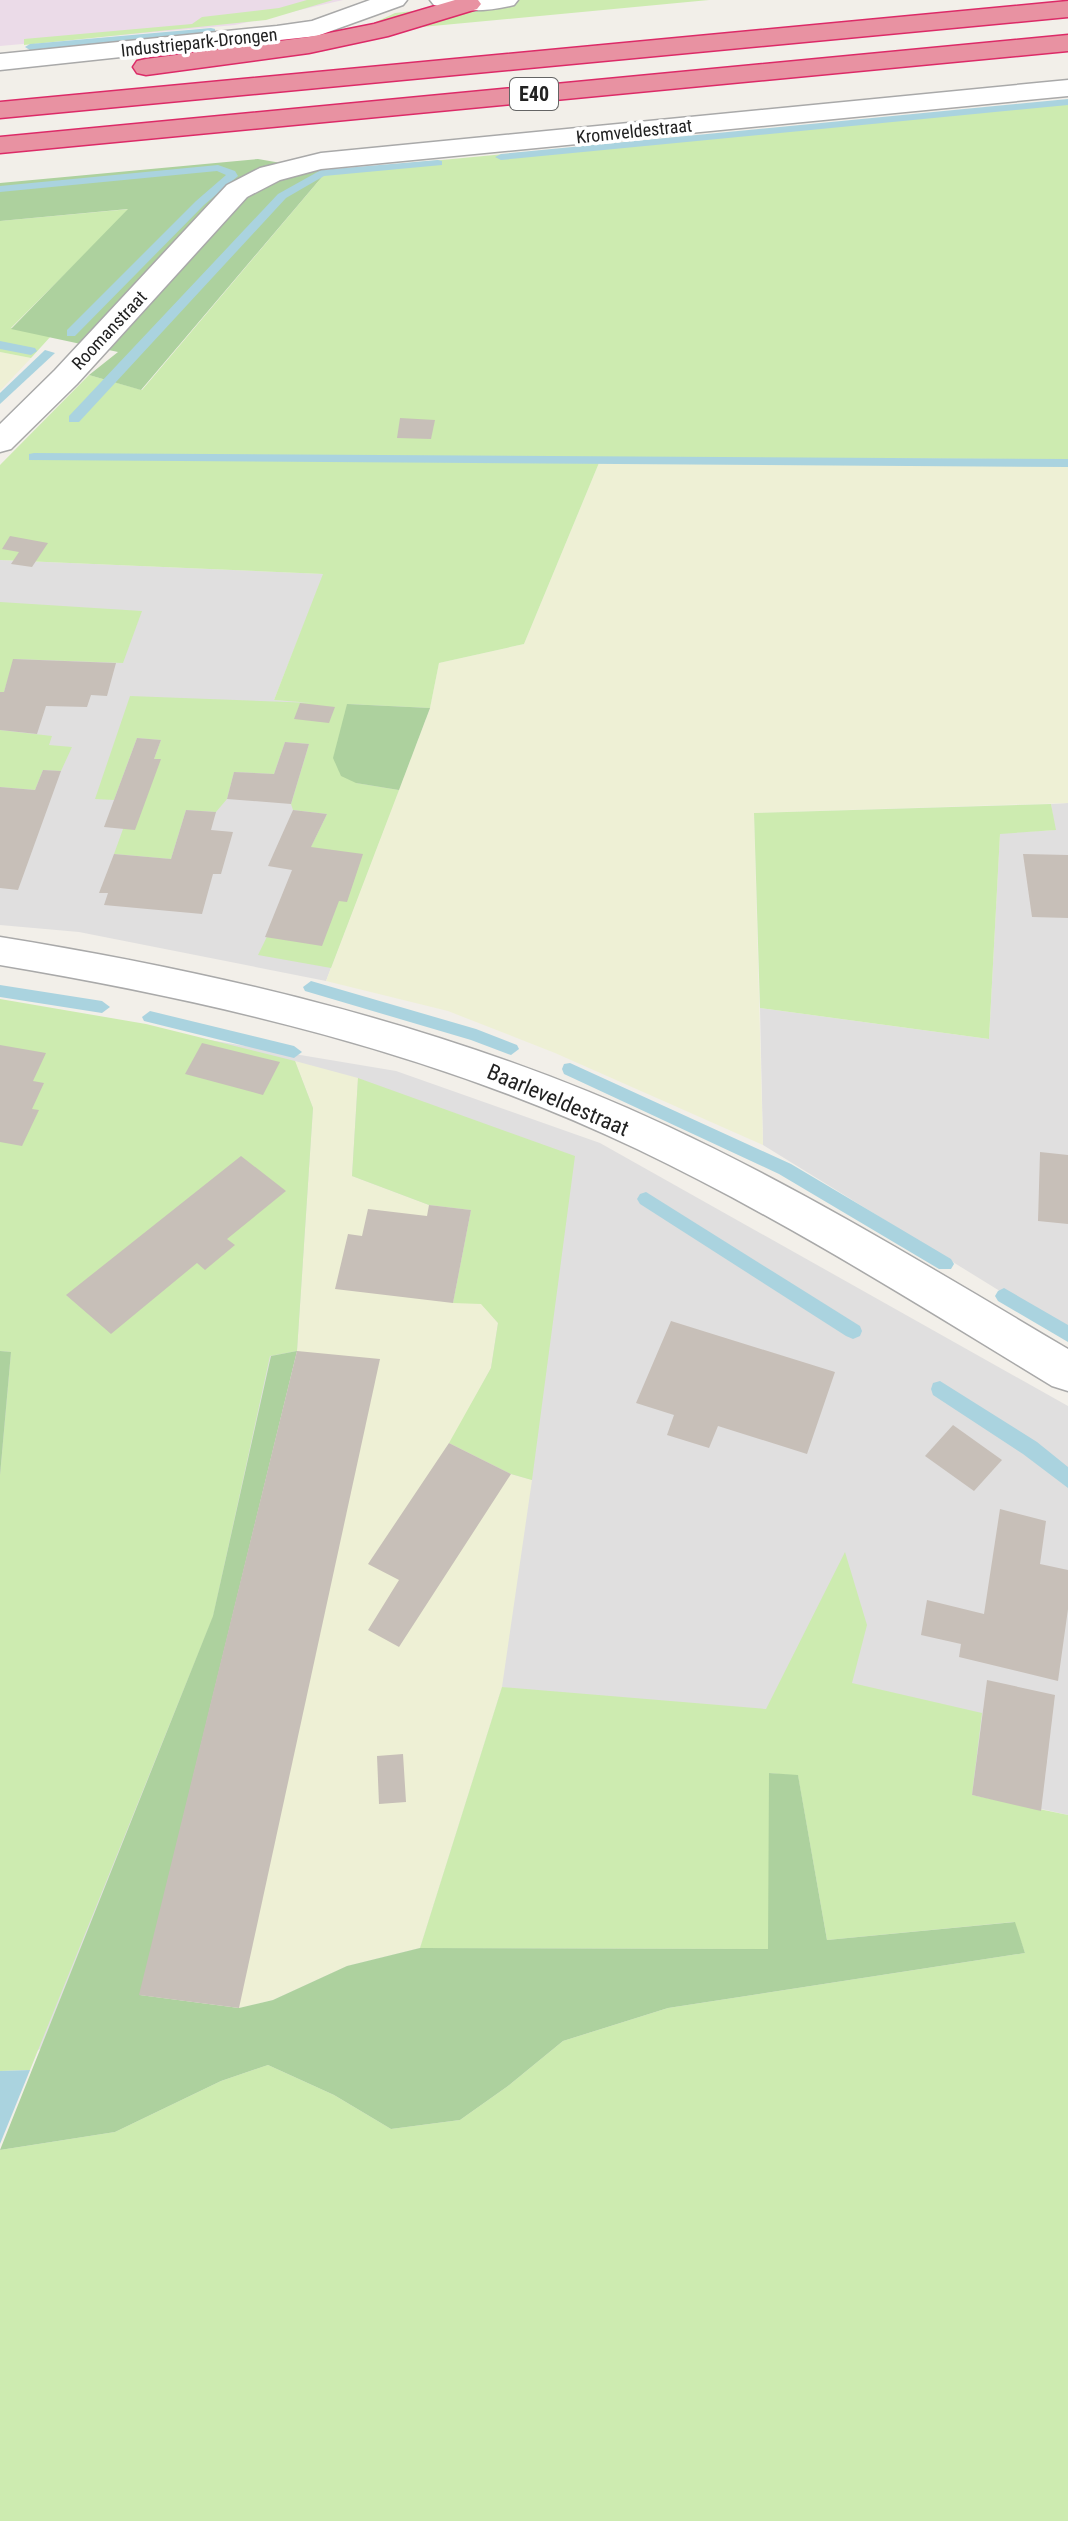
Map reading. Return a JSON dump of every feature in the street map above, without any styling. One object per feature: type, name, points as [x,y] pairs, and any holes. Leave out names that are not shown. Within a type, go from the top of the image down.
[{"type":"highway","points":[[0,83],[309,45],[379,31],[456,2]]},
{"type":"highway","name":"E40","points":[[0,110],[1068,9]]},
{"type":"highway","name":"E40","points":[[0,145],[1068,43]]},
{"type":"street","name":"Industriepark-Drongen","points":[[0,62],[317,28],[394,0]]},
{"type":"street","points":[[456,2],[505,0]]},
{"type":"street","name":"Kromveldestraat","points":[[215,214],[237,191],[270,174],[321,161],[1068,88]]},
{"type":"street","name":"Roomanstraat","points":[[0,442],[66,377],[215,214]]},
{"type":"street","name":"Baarleveldestraat","points":[[0,951],[203,989],[319,1017],[457,1058],[574,1104],[776,1200],[1068,1372]]},
{"type":"shaded area","points":[[0,0],[343,0],[235,25],[0,46]]},
{"type":"shaded area","points":[[0,560],[324,574],[274,700],[430,708],[326,981],[79,932],[0,925]]},
{"type":"shaded area","points":[[1068,803],[1068,1333],[763,1145],[760,1008],[989,1039],[1000,833],[1055,830],[1051,804]]},
{"type":"shaded area","points":[[0,1005],[396,1071],[600,1143],[1068,1406],[1068,1815],[502,1687],[420,1948],[347,1966],[273,2000],[139,1995],[0,2071]]},
{"type":"green space","points":[[307,0],[333,0],[266,20],[24,45],[24,39],[192,24],[202,17],[279,8]]},
{"type":"green space","points":[[440,0],[709,0],[379,31],[342,38],[395,13],[431,9]]},
{"type":"green space","points":[[1068,100],[1068,459],[601,458],[524,644],[439,663],[430,708],[347,704],[356,783],[399,790],[331,968],[258,955],[327,814],[293,810],[291,804],[309,744],[285,742],[274,774],[234,772],[227,799],[216,812],[186,810],[171,859],[114,854],[123,829],[160,759],[154,759],[161,740],[137,738],[114,800],[95,799],[130,696],[313,703],[274,700],[323,574],[0,560],[0,465],[89,375],[142,390],[327,171]]},
{"type":"green space","points":[[258,159],[327,171],[141,390],[89,375],[118,352],[11,329],[128,209],[0,221],[0,183]]},
{"type":"green space","points":[[130,209],[11,328],[51,336],[31,358],[0,352],[0,221]]},
{"type":"green space","points":[[0,352],[31,358],[0,391]]},
{"type":"green space","points":[[601,458],[1068,459],[1068,803],[754,813],[763,1145],[555,1053],[448,1011],[326,981],[430,708],[439,663],[524,644]]},
{"type":"green space","points":[[0,602],[142,611],[123,663],[14,659],[4,692],[0,692]]},
{"type":"green space","points":[[347,704],[430,708],[399,790],[356,783],[341,776],[333,758]]},
{"type":"green space","points":[[0,730],[52,736],[49,745],[72,747],[61,771],[43,770],[35,790],[0,787]]},
{"type":"green space","points":[[1051,804],[1056,830],[1000,834],[989,1039],[760,1008],[754,813]]},
{"type":"green space","points":[[0,999],[146,1024],[295,1061],[313,1108],[297,1351],[270,1356],[213,1617],[30,2070],[0,2071],[0,1475],[11,1352],[0,1351]]},
{"type":"green space","points":[[295,1061],[358,1078],[352,1176],[429,1205],[471,1210],[453,1303],[481,1303],[498,1323],[491,1368],[450,1443],[511,1474],[532,1480],[502,1687],[420,1948],[347,1966],[273,2000],[239,2008],[139,1995],[297,1351],[313,1108]]},
{"type":"green space","points":[[358,1078],[575,1156],[532,1480],[511,1474],[449,1443],[491,1368],[498,1323],[481,1304],[453,1303],[471,1210],[429,1205],[352,1176]]},
{"type":"green space","points":[[0,1351],[11,1352],[0,1475]]},
{"type":"green space","points":[[297,1351],[140,1995],[239,2008],[273,2000],[347,1966],[420,1948],[768,1949],[769,1773],[798,1775],[827,1940],[1015,1922],[1025,1953],[668,2008],[563,2041],[460,2120],[391,2129],[334,2095],[268,2065],[221,2081],[115,2132],[0,2150],[213,1616],[271,1356]]},
{"type":"green space","points":[[845,1552],[867,1625],[852,1683],[982,1713],[972,1795],[1068,1815],[1068,2521],[0,2521],[0,2150],[115,2132],[221,2081],[268,2065],[334,2095],[391,2129],[460,2120],[563,2041],[668,2008],[1025,1953],[1014,1922],[827,1940],[798,1776],[769,1773],[769,1949],[420,1948],[502,1687],[766,1709]]},
{"type":"water","points":[[30,2070],[0,2144],[0,2071]]},
{"type":"building","points":[[400,418],[435,420],[431,439],[397,438]]},
{"type":"building","points":[[10,536],[48,543],[32,567],[11,564],[19,552],[2,549]]},
{"type":"building","points":[[13,659],[116,663],[107,696],[91,695],[87,707],[46,706],[37,734],[0,730],[0,692],[4,692]]},
{"type":"building","points":[[300,703],[335,707],[329,723],[294,719]]},
{"type":"building","points":[[137,738],[161,740],[154,759],[161,759],[135,830],[104,827]]},
{"type":"building","points":[[285,742],[309,744],[291,804],[227,799],[234,772],[274,774]]},
{"type":"building","points":[[43,770],[61,771],[18,890],[0,888],[0,787],[35,790]]},
{"type":"building","points":[[186,810],[216,812],[211,830],[233,832],[221,874],[213,874],[202,914],[104,905],[108,893],[99,893],[114,854],[171,859]]},
{"type":"building","points":[[293,810],[327,814],[311,847],[363,854],[347,902],[339,901],[322,946],[265,937],[292,870],[268,866]]},
{"type":"building","points":[[1023,854],[1068,855],[1068,918],[1032,917]]},
{"type":"building","points":[[202,1043],[280,1062],[263,1095],[185,1074]]},
{"type":"building","points":[[0,1045],[46,1053],[33,1081],[44,1083],[32,1109],[39,1110],[22,1146],[0,1142]]},
{"type":"building","points":[[1040,1152],[1068,1155],[1068,1224],[1038,1221]]},
{"type":"building","points":[[241,1156],[286,1191],[227,1239],[235,1245],[205,1270],[197,1263],[111,1334],[66,1295]]},
{"type":"building","points":[[429,1205],[471,1210],[453,1303],[335,1289],[348,1234],[362,1236],[368,1209],[427,1216]]},
{"type":"building","points":[[671,1321],[835,1372],[807,1454],[718,1426],[709,1448],[667,1435],[674,1415],[636,1403]]},
{"type":"building","points":[[297,1351],[380,1359],[239,2008],[139,1995]]},
{"type":"building","points":[[953,1425],[1002,1460],[974,1491],[925,1456]]},
{"type":"building","points":[[449,1443],[511,1474],[399,1647],[368,1630],[399,1580],[368,1564]]},
{"type":"building","points":[[1000,1509],[1046,1521],[1040,1564],[1068,1570],[1068,1609],[1058,1681],[959,1657],[961,1644],[921,1635],[927,1600],[984,1614]]},
{"type":"building","points":[[987,1680],[1055,1695],[1041,1811],[972,1795]]},
{"type":"building","points":[[403,1754],[406,1802],[379,1804],[377,1756]]},
{"type":"waterway","points":[[30,47],[211,31]]},
{"type":"waterway","points":[[501,157],[1068,102]]},
{"type":"waterway","points":[[74,419],[282,196],[321,173],[438,163]]},
{"type":"waterway","points":[[0,189],[218,168],[231,173],[232,176],[200,203],[71,333]]},
{"type":"waterway","points":[[0,345],[31,351]]},
{"type":"waterway","points":[[0,400],[49,353]]},
{"type":"waterway","points":[[34,457],[1068,463]]},
{"type":"waterway","points":[[311,987],[476,1035],[511,1049]]},
{"type":"waterway","points":[[0,991],[102,1007]]},
{"type":"waterway","points":[[150,1017],[294,1052]]},
{"type":"waterway","points":[[570,1069],[785,1169],[945,1264]]},
{"type":"waterway","points":[[646,1199],[853,1331]]},
{"type":"waterway","points":[[1004,1296],[1068,1334]]},
{"type":"waterway","points":[[940,1389],[1030,1448],[1068,1479]]}]
